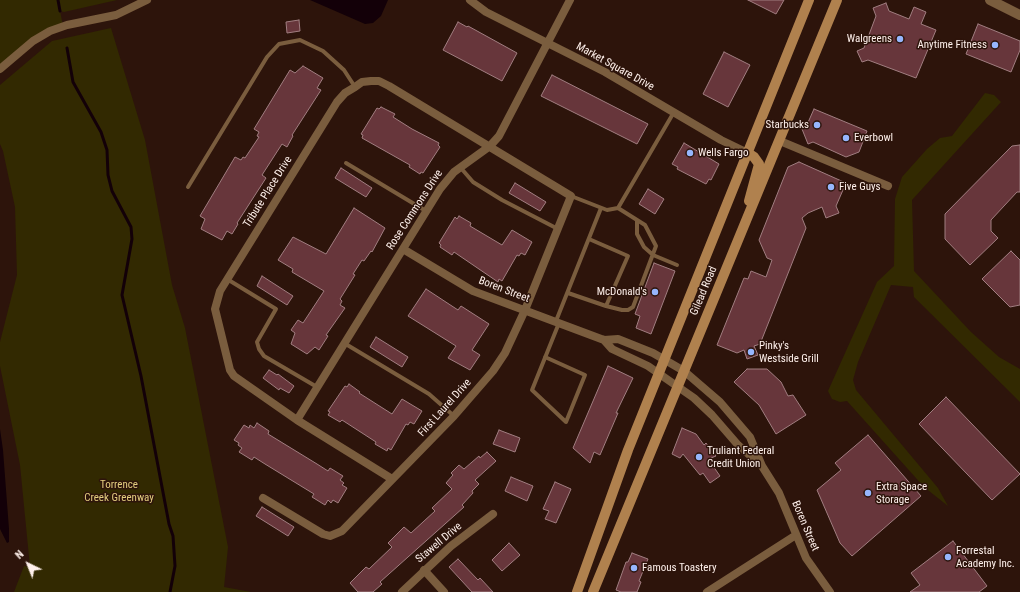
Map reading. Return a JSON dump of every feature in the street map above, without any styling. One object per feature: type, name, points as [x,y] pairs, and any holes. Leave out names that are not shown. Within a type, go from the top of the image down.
[{"type":"main road","name":"Gilead Road","points":[[577,592],[628,450],[809,0]]},
{"type":"main road","name":"Gilead Road","points":[[593,592],[677,385],[780,141],[837,0]]},
{"type":"main road","points":[[736,245],[758,170],[757,161],[748,153]]},
{"type":"street","points":[[0,70],[33,40],[50,31],[116,15],[147,0]]},
{"type":"street","name":"Market Square Drive","points":[[470,0],[486,12],[605,72],[721,140],[748,153]]},
{"type":"street","name":"Rose Commons Drive","points":[[297,420],[440,188],[460,167],[490,146],[499,136],[570,0]]},
{"type":"street","points":[[990,0],[1020,15]]},
{"type":"street","name":"Tribute Place Drive","points":[[392,479],[297,420],[243,383],[230,370],[215,309],[216,299],[227,279],[337,102],[345,93],[362,82],[379,81],[572,196]]},
{"type":"street","points":[[780,141],[888,186]]},
{"type":"street","name":"First Laurel Drive","points":[[263,498],[323,534],[330,536],[342,531],[454,416],[501,359],[525,310],[572,196]]},
{"type":"street","name":"Boren Street","points":[[403,249],[473,290],[604,340],[618,339],[665,359],[684,371],[720,402],[750,437],[762,466],[779,493],[812,569],[830,592]]},
{"type":"street","name":"Boren Street","points":[[604,340],[612,349],[659,373],[677,385],[712,415],[738,445],[762,466]]},
{"type":"street","name":"Stawell Drive","points":[[402,592],[424,570],[452,546],[493,514]]},
{"type":"street","points":[[707,592],[796,535]]},
{"type":"street","points":[[424,570],[444,592]]},
{"type":"lane","points":[[188,187],[267,57],[279,44],[300,40],[323,51],[344,70],[355,87]]},
{"type":"lane","points":[[618,208],[674,112]]},
{"type":"lane","points":[[346,163],[426,211]]},
{"type":"lane","points":[[460,167],[474,182],[502,200],[558,229]]},
{"type":"lane","points":[[568,293],[606,306],[628,310],[633,306],[656,246],[645,225],[618,208],[607,210],[572,196]]},
{"type":"lane","points":[[545,358],[585,375],[566,422],[532,390],[601,208]]},
{"type":"lane","points":[[637,221],[637,234],[640,242],[653,255],[677,265]]},
{"type":"lane","points":[[589,239],[628,256],[606,306]]},
{"type":"lane","points":[[227,279],[276,308],[257,342],[258,349],[264,356],[317,387]]},
{"type":"lane","points":[[344,343],[429,394],[454,416]]},
{"type":"green space","points":[[0,0],[117,0],[64,12],[60,11],[63,26],[50,31],[0,69]]},
{"type":"green space","name":"Torrence Creek Greenway","points":[[111,28],[145,140],[172,285],[185,328],[228,547],[224,587],[251,592],[14,592],[24,566],[30,567],[20,465],[0,366],[0,342],[17,275],[15,207],[3,151],[0,144],[0,85],[52,41]]},
{"type":"green space","points":[[985,93],[994,95],[1001,102],[912,200],[914,271],[971,332],[999,357],[1020,369],[1020,402],[914,297],[913,287],[891,285],[858,362],[853,380],[856,390],[938,488],[948,506],[924,487],[847,401],[840,402],[832,399],[828,391],[877,282],[894,266],[895,199],[902,177],[927,149],[940,138],[952,136]]},
{"type":"shaded area","points":[[310,0],[388,0],[381,16],[373,23],[365,24]]},
{"type":"shaded area","points":[[0,429],[9,529],[9,542],[7,543],[0,529]]},
{"type":"building","points":[[748,0],[784,0],[776,14]]},
{"type":"building","name":"Walgreens","points":[[886,3],[889,11],[909,19],[914,7],[926,12],[921,24],[936,30],[916,78],[868,60],[862,62],[857,51],[864,48],[876,16],[873,8]]},
{"type":"building","points":[[299,20],[300,31],[287,33],[286,22]]},
{"type":"building","points":[[458,22],[517,53],[502,81],[443,50]]},
{"type":"building","name":"Anytime Fitness","points":[[978,24],[1020,41],[1020,50],[1011,72],[966,54]]},
{"type":"building","points":[[724,52],[750,65],[728,107],[703,94]]},
{"type":"building","points":[[303,66],[323,78],[317,88],[321,90],[292,135],[293,136],[287,147],[282,144],[262,175],[266,178],[237,223],[238,224],[232,234],[227,231],[222,240],[201,229],[205,219],[200,216],[235,157],[241,160],[243,157],[245,158],[259,137],[257,136],[259,132],[254,129],[290,70],[295,73]]},
{"type":"building","points":[[552,75],[648,124],[637,144],[541,96]]},
{"type":"building","points":[[381,107],[395,114],[393,117],[412,129],[439,143],[438,145],[440,147],[423,173],[421,172],[420,174],[409,167],[410,165],[362,138],[363,135],[361,134],[377,108],[379,109]]},
{"type":"building","points":[[814,109],[867,131],[859,152],[846,157],[813,142],[808,144],[802,129],[806,127]]},
{"type":"building","name":"Wells Fargo","points":[[684,143],[719,164],[711,180],[709,179],[706,184],[677,169],[678,167],[672,164]]},
{"type":"building","points":[[1020,145],[1020,192],[1017,192],[991,220],[991,231],[998,238],[970,265],[945,239],[945,214],[1012,146]]},
{"type":"building","points":[[799,162],[846,183],[836,206],[839,213],[826,218],[822,207],[808,213],[802,218],[806,228],[760,344],[754,346],[758,355],[747,359],[744,350],[737,353],[717,345],[744,278],[748,279],[751,271],[766,277],[772,260],[767,258],[759,240],[788,167]]},
{"type":"building","points":[[341,168],[372,188],[366,197],[335,178]]},
{"type":"building","points":[[515,183],[546,202],[540,211],[509,193]]},
{"type":"building","points":[[648,189],[664,199],[655,214],[639,204]]},
{"type":"building","points":[[354,208],[385,228],[372,252],[371,251],[364,261],[362,260],[353,274],[355,275],[340,299],[342,301],[340,305],[345,308],[326,335],[328,336],[319,350],[315,347],[307,354],[291,344],[295,333],[291,330],[298,320],[303,323],[324,291],[292,272],[293,269],[278,260],[293,237],[326,254]]},
{"type":"building","points":[[459,216],[471,223],[470,226],[502,245],[512,230],[532,242],[525,255],[521,253],[519,256],[517,255],[502,281],[499,279],[498,282],[454,252],[452,255],[440,247],[441,245],[439,243],[455,217],[457,219]]},
{"type":"building","points":[[1011,251],[1020,260],[1020,305],[1010,307],[982,279]]},
{"type":"building","name":"McDonald's","points":[[654,263],[675,271],[651,334],[636,328],[640,316],[635,314]]},
{"type":"building","points":[[262,276],[293,296],[287,305],[257,286]]},
{"type":"building","points":[[426,289],[458,310],[461,306],[489,324],[472,350],[480,355],[470,370],[448,358],[456,346],[408,316]]},
{"type":"building","points":[[376,337],[408,357],[402,367],[370,347]]},
{"type":"building","points":[[608,366],[633,378],[616,413],[618,413],[600,455],[594,452],[590,463],[573,448]]},
{"type":"building","points":[[747,369],[767,369],[781,382],[788,396],[793,395],[806,415],[776,434],[759,405],[734,382]]},
{"type":"building","points":[[269,370],[277,375],[278,374],[294,386],[289,393],[280,388],[279,390],[263,378]]},
{"type":"building","points":[[349,384],[360,392],[359,393],[392,414],[402,399],[422,411],[414,424],[410,422],[408,425],[406,424],[391,450],[388,448],[387,451],[342,420],[340,422],[328,415],[330,412],[328,411],[345,386],[347,387]]},
{"type":"building","points":[[946,397],[1020,474],[992,500],[919,424]]},
{"type":"building","points":[[257,423],[269,431],[268,434],[328,471],[330,468],[343,476],[340,480],[344,483],[342,485],[347,488],[338,503],[333,500],[331,503],[328,500],[325,505],[312,497],[314,494],[254,457],[252,460],[239,452],[242,448],[238,445],[239,443],[234,440],[244,425],[249,428],[250,425],[254,428]]},
{"type":"building","name":"Truliant Federal Credit Union","points":[[682,428],[696,434],[704,445],[706,443],[716,456],[711,458],[715,464],[713,466],[720,476],[710,483],[703,473],[700,475],[683,454],[680,458],[672,454]]},
{"type":"building","points":[[499,430],[520,438],[515,452],[493,444]]},
{"type":"building","name":"Extra Space Storage","points":[[868,435],[921,496],[852,556],[840,543],[817,490],[841,470],[835,463]]},
{"type":"building","points":[[487,452],[496,461],[475,480],[479,484],[462,505],[464,507],[380,582],[382,584],[373,592],[358,592],[350,583],[366,567],[369,569],[392,547],[388,543],[404,527],[411,533],[435,511],[432,508],[452,489],[446,483],[453,475],[451,473],[459,465],[464,469],[479,456],[480,458]]},
{"type":"building","points":[[511,477],[533,486],[527,501],[505,491]]},
{"type":"building","points":[[555,482],[571,489],[556,523],[545,519],[549,511],[543,509]]},
{"type":"building","points":[[262,507],[294,527],[288,536],[256,516]]},
{"type":"building","name":"Forrestal Academy Inc.","points":[[953,541],[987,586],[979,592],[910,592],[920,585],[911,573]]},
{"type":"building","points":[[509,543],[520,555],[502,571],[492,560]]},
{"type":"building","name":"Famous Toastery","points":[[632,553],[648,559],[639,581],[641,582],[637,592],[621,592],[616,590],[626,562],[628,562]]},
{"type":"building","points":[[458,559],[478,580],[480,578],[493,592],[472,592],[449,567]]},
{"type":"waterway","points":[[58,0],[60,11]]},
{"type":"waterway","points":[[67,48],[73,82],[101,132],[107,150],[108,175],[112,191],[131,227],[132,239],[122,295],[141,376],[169,524],[173,536],[175,566],[170,592]]},
{"type":"place","name":"Walgreens","points":[[900,39]]},
{"type":"place","name":"Anytime Fitness","points":[[995,45]]},
{"type":"place","name":"Starbucks","points":[[817,125]]},
{"type":"place","name":"Everbowl","points":[[846,138]]},
{"type":"place","name":"Wells Fargo","points":[[690,153]]},
{"type":"place","name":"Five Guys","points":[[831,187]]},
{"type":"place","name":"McDonald's","points":[[655,292]]},
{"type":"place","name":"Pinky's Westside Grill","points":[[751,352]]},
{"type":"place","name":"Truliant Federal Credit Union","points":[[699,457]]},
{"type":"place","name":"Extra Space Storage","points":[[868,493]]},
{"type":"place","name":"Forrestal Academy Inc.","points":[[948,557]]},
{"type":"place","name":"Famous Toastery","points":[[634,568]]}]
